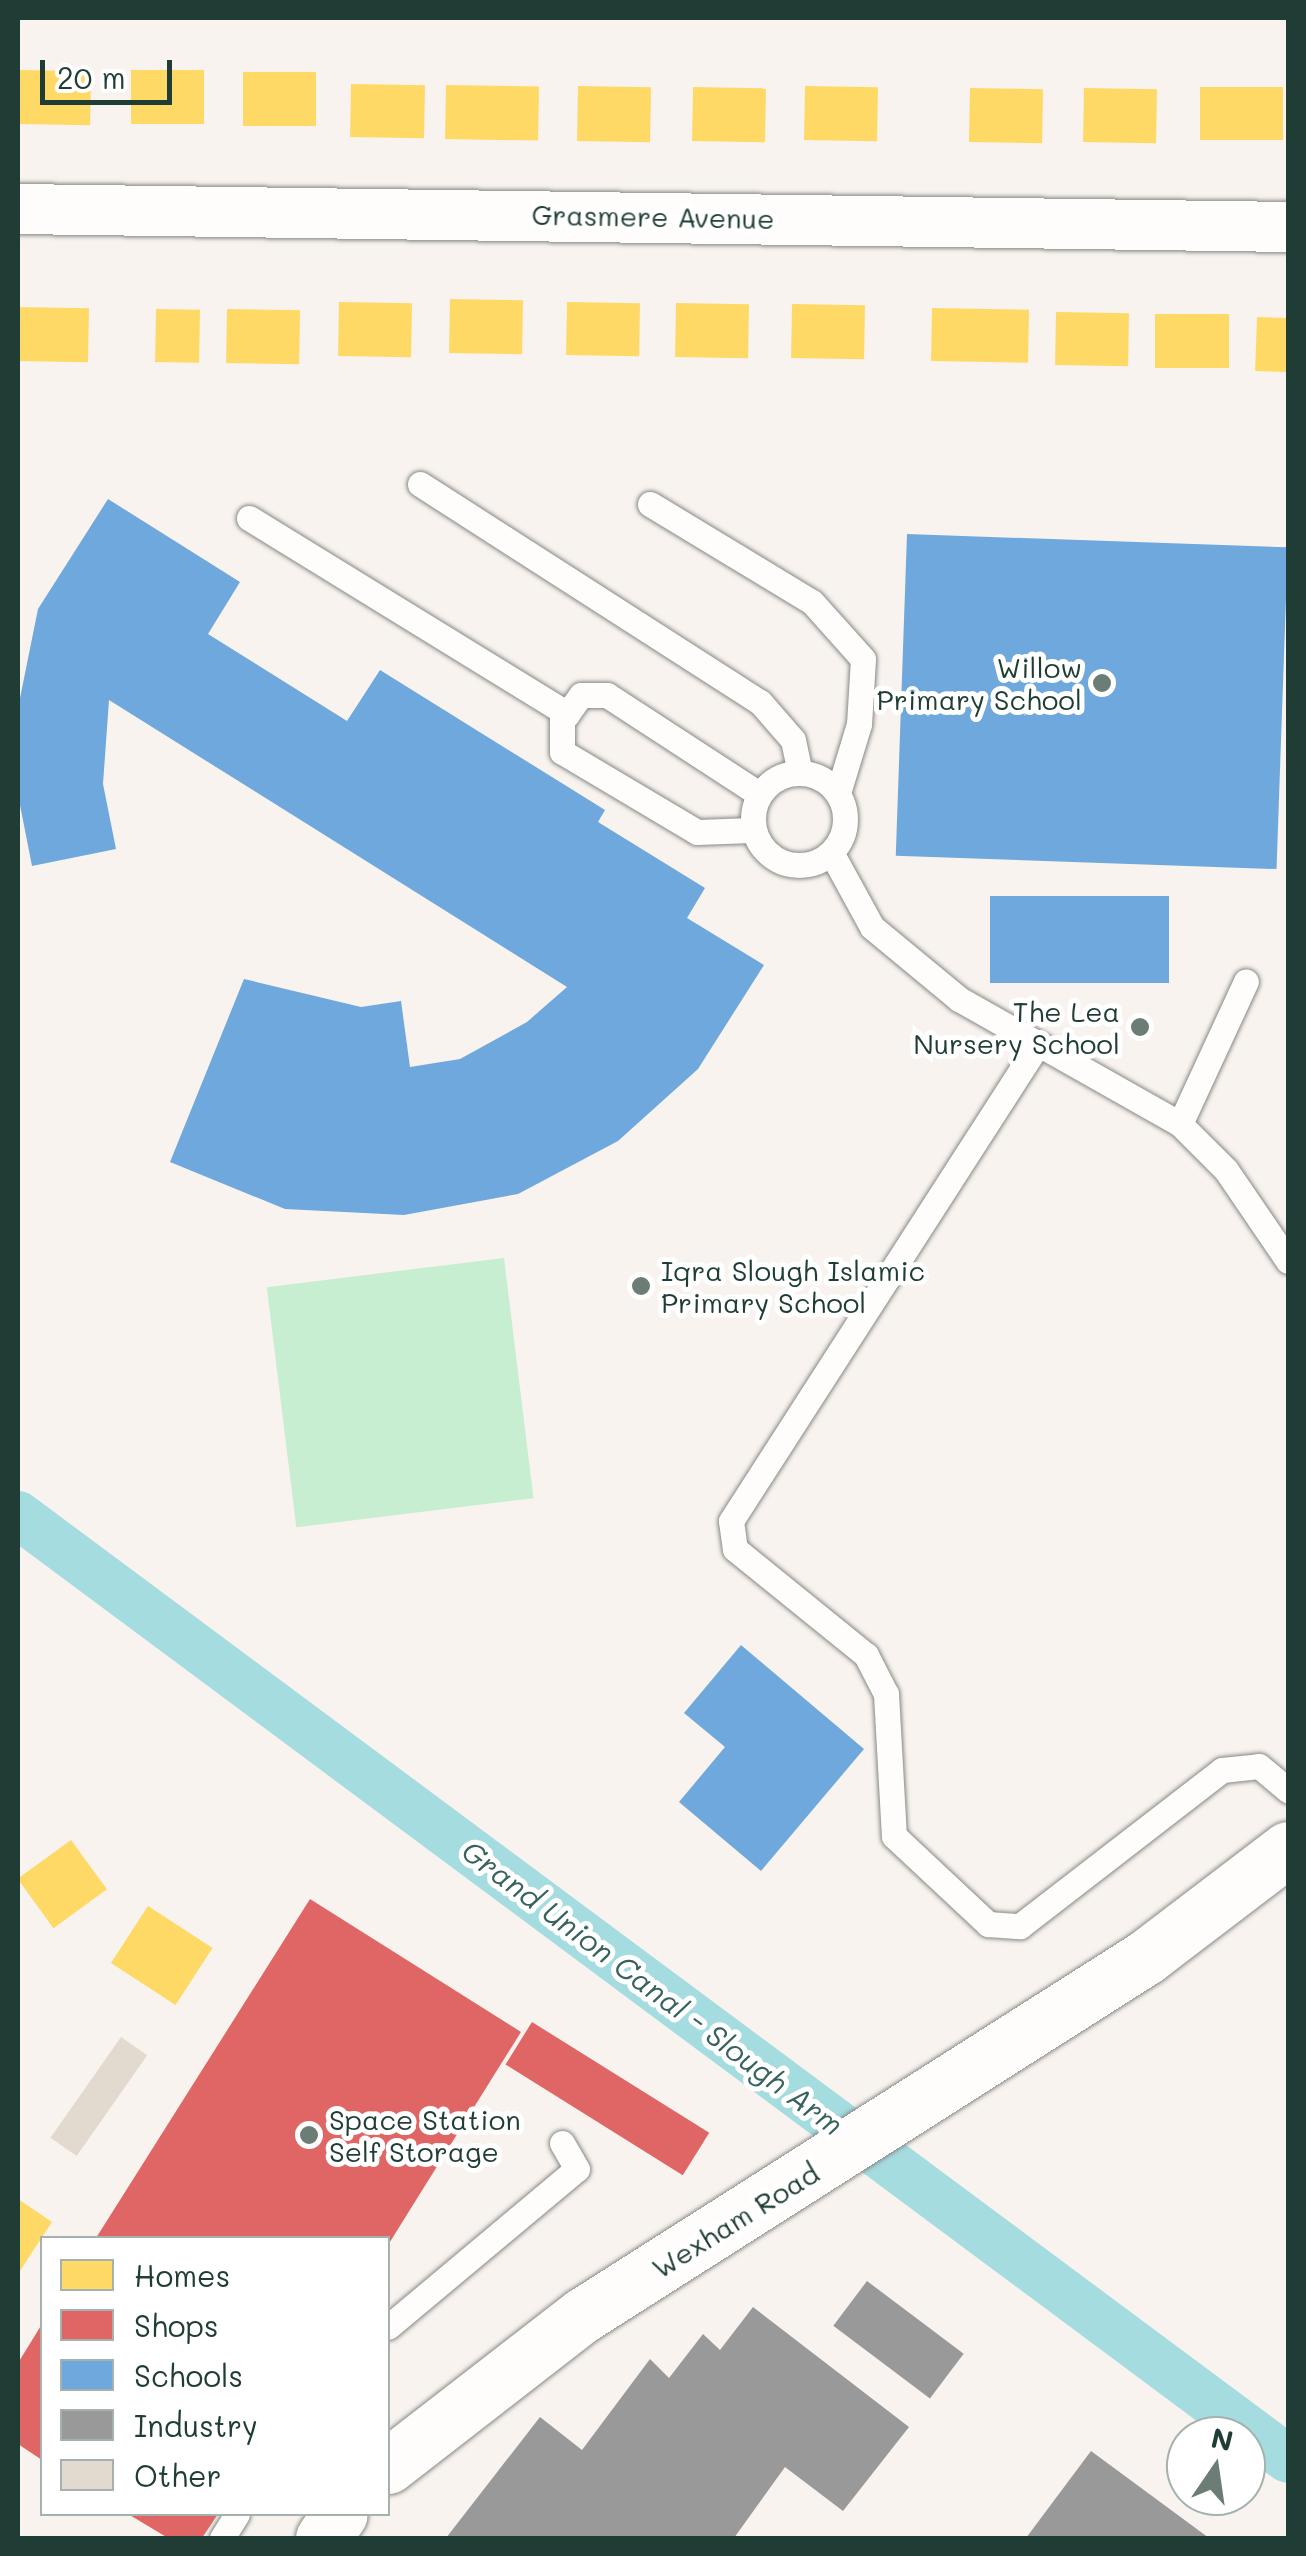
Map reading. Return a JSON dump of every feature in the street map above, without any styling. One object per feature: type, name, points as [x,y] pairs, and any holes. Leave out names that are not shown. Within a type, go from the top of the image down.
[{"type":"street","name":"Grasmere Avenue","points":[[18,209],[1288,227]]},
{"type":"street","name":"Wexham Road","points":[[390,2464],[500,2372],[1146,1957],[1288,1850]]},
{"type":"street","points":[[323,2538],[339,2516]]},
{"type":"lane","points":[[420,484],[760,702],[793,740],[800,772],[838,793]]},
{"type":"lane","points":[[650,504],[812,602],[863,659],[859,724],[838,793],[846,814],[832,854],[806,866],[779,862],[752,830]]},
{"type":"lane","points":[[248,518],[567,714]]},
{"type":"lane","points":[[752,830],[696,832],[562,752],[567,714],[581,695],[607,695],[759,794]]},
{"type":"lane","points":[[759,794],[800,772]]},
{"type":"lane","points":[[752,830],[759,794]]},
{"type":"lane","points":[[832,854],[872,927],[958,1000],[1180,1124],[1280,1228],[1288,1261]]},
{"type":"lane","points":[[1180,1124],[1246,981]]},
{"type":"lane","points":[[1038,1044],[731,1521],[736,1549],[866,1655],[886,1694],[894,1836],[988,1924],[1020,1926],[1222,1770],[1259,1766],[1288,1790]]},
{"type":"lane","points":[[390,2326],[576,2169],[562,2143]]},
{"type":"lane","points":[[222,2538],[236,2516]]},
{"type":"green space","points":[[504,1258],[533,1498],[296,1527],[267,1287]]},
{"type":"building: Homes","points":[[18,70],[91,71],[90,125],[18,124]]},
{"type":"building: Homes","points":[[131,70],[204,70],[204,124],[131,124]]},
{"type":"building: Homes","points":[[243,72],[316,72],[316,126],[243,126]]},
{"type":"building: Homes","points":[[351,84],[425,85],[424,138],[350,137]]},
{"type":"building: Homes","points":[[446,85],[539,87],[538,141],[445,139]]},
{"type":"building: Homes","points":[[578,86],[651,87],[650,142],[577,141]]},
{"type":"building: Homes","points":[[805,86],[878,87],[877,141],[804,140]]},
{"type":"building: Homes","points":[[693,87],[766,88],[765,142],[692,141]]},
{"type":"building: Homes","points":[[1200,87],[1283,87],[1283,140],[1200,140]]},
{"type":"building: Homes","points":[[970,88],[1043,89],[1042,143],[969,142]]},
{"type":"building: Homes","points":[[1084,88],[1157,89],[1156,143],[1083,142]]},
{"type":"building: Homes","points":[[450,299],[523,300],[522,354],[449,353]]},
{"type":"building: Homes","points":[[339,302],[412,303],[411,357],[338,356]]},
{"type":"building: Homes","points":[[567,302],[640,303],[639,356],[566,355]]},
{"type":"building: Homes","points":[[676,303],[749,304],[748,358],[675,357]]},
{"type":"building: Homes","points":[[792,304],[865,305],[864,359],[791,358]]},
{"type":"building: Homes","points":[[18,307],[89,308],[88,362],[18,361]]},
{"type":"building: Homes","points":[[932,308],[1029,310],[1028,363],[931,361]]},
{"type":"building: Homes","points":[[156,309],[200,310],[199,363],[155,362]]},
{"type":"building: Homes","points":[[227,309],[300,310],[299,364],[226,363]]},
{"type":"building: Homes","points":[[1056,312],[1129,313],[1128,366],[1055,365]]},
{"type":"building: Homes","points":[[1155,314],[1229,314],[1229,368],[1155,368]]},
{"type":"building: Homes","points":[[1257,317],[1288,318],[1286,372],[1255,371]]},
{"type":"building: Homes","points":[[71,1840],[107,1889],[53,1928],[18,1879]]},
{"type":"building: Homes","points":[[148,1906],[213,1948],[176,2005],[111,1963]]},
{"type":"building: Homes","points":[[18,2199],[52,2222],[18,2274]]},
{"type":"building: Shops","name":"Space Station Self Storage","points":[[310,1899],[521,2032],[390,2242],[390,2236],[97,2236]]},
{"type":"building: Shops","points":[[532,2022],[709,2133],[683,2175],[506,2064]]},
{"type":"building: Shops","points":[[40,2327],[40,2459],[18,2444],[18,2363]]},
{"type":"building: Shops","points":[[131,2516],[217,2516],[202,2538],[168,2538]]},
{"type":"building: Schools","points":[[108,499],[240,582],[208,634],[347,721],[380,670],[605,810],[598,822],[705,888],[687,918],[764,965],[698,1069],[618,1141],[518,1194],[404,1215],[285,1209],[170,1162],[244,979],[361,1007],[401,1001],[410,1067],[460,1059],[527,1022],[567,987],[109,700],[103,784],[116,849],[32,866],[18,795],[18,708],[38,609]]},
{"type":"building: Schools","points":[[907,534],[1288,547],[1277,869],[896,856]]},
{"type":"building: Schools","points":[[990,896],[1169,896],[1169,983],[990,983]]},
{"type":"building: Schools","points":[[741,1645],[864,1749],[761,1871],[679,1802],[725,1747],[684,1713]]},
{"type":"building: Industry","points":[[867,2281],[964,2354],[930,2399],[833,2326]]},
{"type":"building: Industry","points":[[753,2307],[909,2427],[843,2511],[785,2467],[734,2538],[446,2538],[540,2417],[582,2450],[650,2359],[669,2378],[703,2334],[720,2350]]},
{"type":"building: Industry","points":[[1091,2451],[1166,2506],[1166,2516],[1179,2516],[1209,2538],[1026,2538]]},
{"type":"building: Other","points":[[121,2037],[147,2055],[77,2156],[50,2138]]},
{"type":"waterway","name":"Grand Union Canal - Slough Arm","points":[[18,1515],[1288,2459]]},
{"type":"place","name":"Willow Primary School","points":[[1102,683]]},
{"type":"place","name":"The Lea Nursery School","points":[[1140,1027]]},
{"type":"place","name":"Iqra Slough Islamic Primary School","points":[[641,1286]]},
{"type":"place","name":"Space Station Self Storage","points":[[309,2135]]}]
